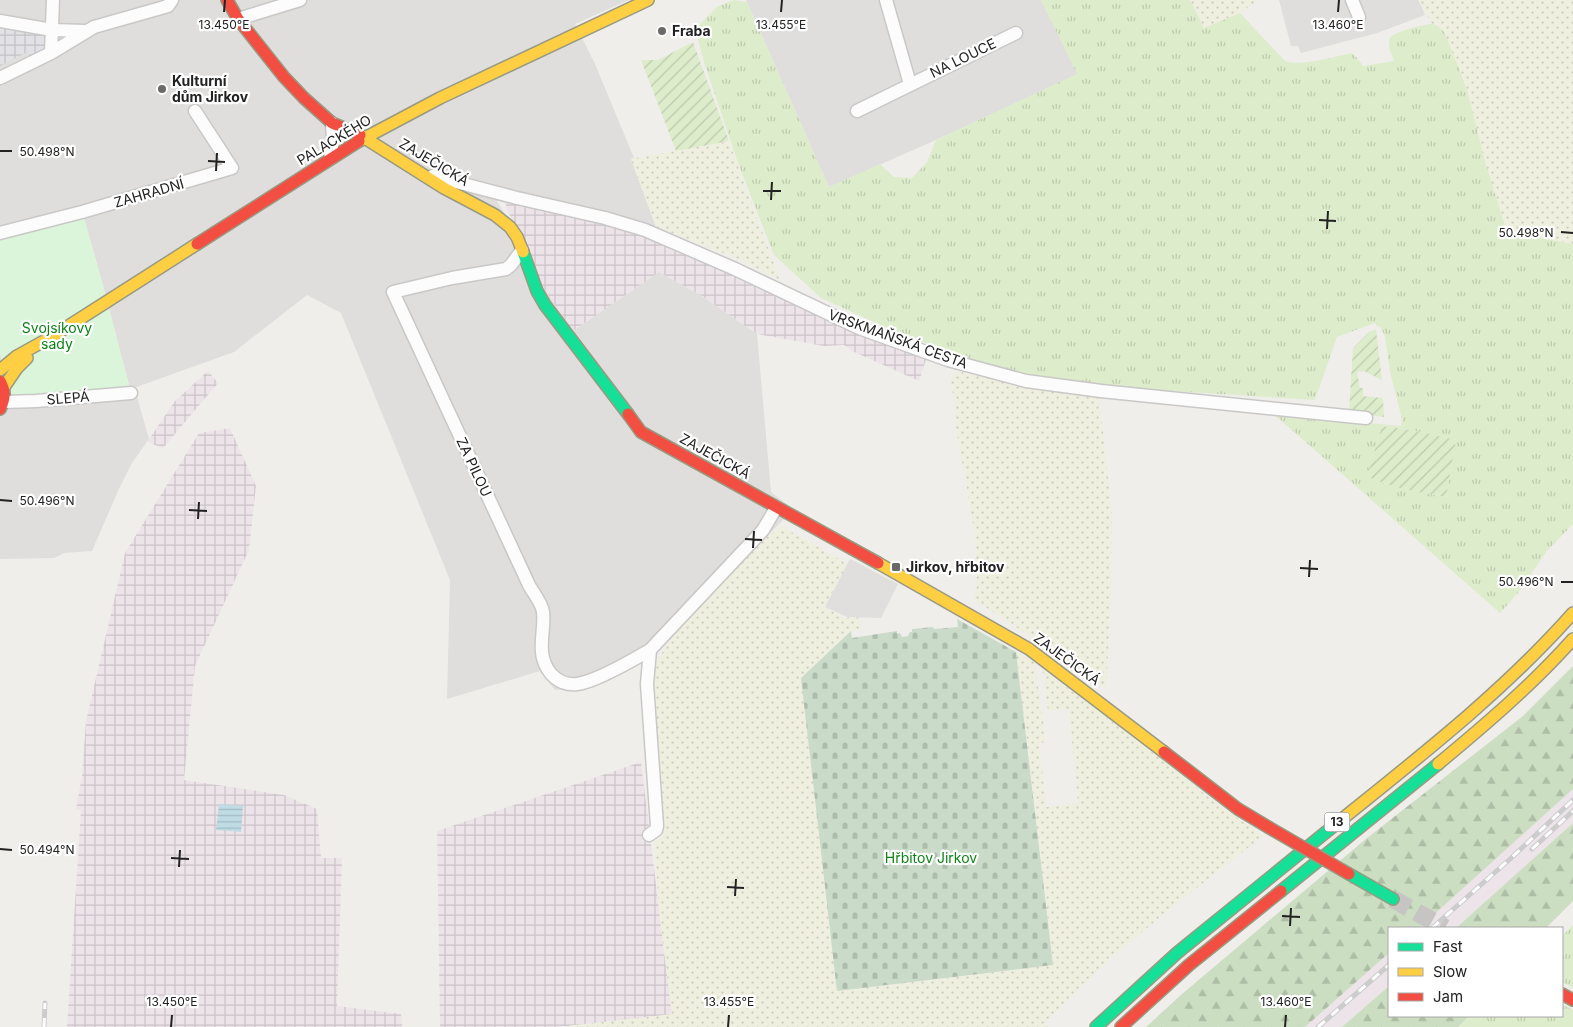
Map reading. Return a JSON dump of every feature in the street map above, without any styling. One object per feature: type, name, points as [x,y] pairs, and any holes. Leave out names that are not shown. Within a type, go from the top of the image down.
[{"type":"main road","name":"ZAJEČICKÁ","points":[[227,0],[238,20],[284,77],[304,98],[332,122],[365,137],[444,188],[495,215],[510,227],[522,250],[537,291],[545,305],[641,432],[961,609],[1029,649],[1238,809],[1393,899]]},
{"type":"main road","name":"PALACKÉHO","points":[[0,370],[17,356],[53,336],[365,137],[440,98],[648,0]]},
{"type":"main road","name":"PALACKÉHO","points":[[2,384],[20,364],[53,336]]},
{"type":"main road","points":[[2,384],[6,395],[2,405]]},
{"type":"main road","name":"13","points":[[1096,1027],[1185,947],[1472,714],[1543,647],[1573,613]]},
{"type":"main road","name":"13","points":[[1121,1027],[1189,965],[1484,726],[1555,660],[1573,639]]},
{"type":"street","points":[[51,53],[52,0]]},
{"type":"street","points":[[0,78],[51,53],[94,26],[168,6],[172,0]]},
{"type":"street","points":[[238,20],[300,0]]},
{"type":"street","points":[[886,0],[910,84]]},
{"type":"street","points":[[1352,0],[1359,17]]},
{"type":"street","points":[[0,21],[52,30],[85,31]]},
{"type":"street","name":"NA LOUCE","points":[[857,111],[1016,33]]},
{"type":"street","name":"ZAHRADNÍ","points":[[0,233],[82,212],[232,168],[194,111]]},
{"type":"street","points":[[330,159],[333,140],[332,122]]},
{"type":"street","name":"VRSKMAŇSKÁ CESTA","points":[[420,173],[645,230],[735,268],[859,328],[948,360],[1026,381],[1101,391],[1366,418]]},
{"type":"street","name":"ZA PILOU","points":[[522,250],[506,269],[452,278],[393,292],[529,584],[543,610],[542,657],[546,668],[560,682],[577,684],[629,663],[650,650]]},
{"type":"street","name":"SLEPÁ","points":[[2,405],[131,393]]},
{"type":"street","points":[[649,835],[653,833],[657,826],[647,684],[650,650],[763,530],[776,508]]},
{"type":"shaded area","points":[[0,0],[629,0],[575,24],[595,64],[634,158],[631,159],[656,227],[604,212],[488,187],[525,246],[573,331],[659,272],[702,296],[757,334],[771,492],[788,505],[784,519],[765,536],[654,655],[624,673],[580,689],[555,690],[540,671],[447,699],[450,580],[341,313],[307,295],[234,352],[131,389],[136,393],[149,439],[132,463],[92,551],[64,553],[54,558],[0,559],[0,353],[10,399],[130,389],[84,218],[0,239]]},
{"type":"shaded area","points":[[746,0],[1041,0],[1078,74],[829,187]]},
{"type":"shaded area","points":[[1279,0],[1419,0],[1425,15],[1377,33],[1301,53],[1298,46],[1291,46]]},
{"type":"shaded area","points":[[0,21],[52,30],[51,53],[29,59],[29,51],[0,66]]},
{"type":"shaded area","points":[[30,51],[29,59],[0,74],[0,66]]},
{"type":"shaded area","points":[[506,199],[616,224],[927,357],[919,381],[852,351],[844,345],[824,346],[757,334],[702,296],[659,272],[573,331],[543,287],[506,208]]},
{"type":"shaded area","points":[[208,371],[218,383],[163,448],[147,442],[175,401]]},
{"type":"shaded area","points":[[230,428],[256,486],[249,550],[195,666],[184,780],[284,795],[317,809],[321,858],[342,858],[337,1006],[401,1014],[402,1027],[67,1027],[81,810],[76,809],[82,776],[86,721],[125,553],[199,433]]},
{"type":"shaded area","points":[[850,559],[898,584],[881,618],[847,617],[825,607]]},
{"type":"shaded area","points":[[641,762],[672,1015],[557,1027],[440,1027],[437,831]]},
{"type":"shaded area","points":[[1573,789],[1573,823],[1470,916],[1457,927],[1420,927]]},
{"type":"shaded area","points":[[1388,954],[1388,987],[1342,1027],[1305,1027]]},
{"type":"green space","points":[[734,0],[747,2],[829,187],[880,164],[894,177],[912,178],[927,162],[936,140],[1077,74],[1041,0],[1190,0],[1204,28],[1240,13],[1285,61],[1292,63],[1309,62],[1353,53],[1363,66],[1394,61],[1389,44],[1392,36],[1423,25],[1432,24],[1438,26],[1445,33],[1467,90],[1486,165],[1507,232],[1573,244],[1573,524],[1546,552],[1518,593],[1500,613],[1267,408],[1401,426],[1402,419],[1390,372],[1385,336],[1380,326],[1378,327],[1375,323],[1337,337],[1315,400],[1155,390],[1015,374],[948,357],[946,351],[883,326],[821,298],[774,255],[738,163],[698,40],[700,24],[718,6]],"holes":[[[1382,426],[1417,431],[1456,440],[1446,497],[1396,487],[1367,476]]]},
{"type":"green space","points":[[1190,0],[1258,0],[1240,13],[1204,28]]},
{"type":"green space","points":[[1418,0],[1573,0],[1573,244],[1507,232],[1439,27],[1432,24]]},
{"type":"green space","points":[[693,42],[729,141],[676,151],[641,60],[658,60]]},
{"type":"green space","points":[[729,141],[780,280],[739,259],[656,227],[631,159]]},
{"type":"green space","name":"Svojsíkovy sady","points":[[84,218],[130,389],[10,399],[0,353],[0,239]]},
{"type":"green space","points":[[1376,329],[1382,380],[1364,371],[1357,372],[1360,388],[1363,388],[1363,396],[1383,398],[1384,417],[1349,413],[1353,348],[1369,332]]},
{"type":"green space","points":[[961,372],[1099,394],[1112,514],[1111,601],[1106,689],[973,599],[977,586],[975,535],[954,416],[956,412],[951,383],[952,376]]},
{"type":"green space","points":[[1382,426],[1417,431],[1456,440],[1446,497],[1396,487],[1367,476]]},
{"type":"green space","points":[[781,526],[848,564],[825,607],[846,619],[852,614],[859,618],[861,630],[851,631],[802,678],[1053,965],[1016,652],[1034,662],[1035,666],[1046,742],[1039,743],[1046,807],[1078,803],[1069,709],[1048,711],[1042,668],[1211,799],[1263,836],[1109,960],[1047,1021],[1048,1027],[560,1027],[672,1014],[660,920],[654,842],[664,838],[656,761],[653,676],[658,659],[671,639],[766,535],[768,537]]},
{"type":"green space","name":"Hřbitov Jirkov","points":[[957,619],[1016,652],[1053,965],[837,991],[801,678],[851,631],[852,638],[897,631],[897,634],[900,633],[902,637],[908,636],[912,629],[958,627]]},
{"type":"green space","points":[[1573,666],[1573,789],[1420,927],[1388,927],[1388,954],[1305,1027],[1146,1027],[1182,994],[1367,838],[1523,716]]},
{"type":"green space","points":[[1573,823],[1573,901],[1547,927],[1457,927]]},
{"type":"green space","points":[[1573,925],[1573,988],[1563,983],[1563,935]]},
{"type":"green space","points":[[1388,987],[1388,1017],[1468,1017],[1458,1027],[1342,1027]]},
{"type":"green space","points":[[1563,1005],[1573,1010],[1573,1027],[1458,1027],[1469,1017],[1563,1017]]},
{"type":"water","points":[[219,804],[243,806],[241,832],[216,830]]},
{"type":"tunnel","points":[[1393,899],[1443,927]]},
{"type":"railway","points":[[1433,927],[1573,800]]},
{"type":"railway","points":[[1532,849],[1573,811]]},
{"type":"railway","points":[[1318,1027],[1388,966]]},
{"type":"railway","points":[[44,1027],[45,1003]]},
{"type":"traffic: fast","points":[[523,252],[537,291],[545,305],[628,414]]},
{"type":"traffic: fast","points":[[1281,891],[1438,764]]},
{"type":"traffic: fast","points":[[1096,1027],[1177,953],[1336,824]]},
{"type":"traffic: fast","points":[[1349,874],[1393,899]]},
{"type":"traffic: slow","points":[[359,141],[440,98],[648,0]]},
{"type":"traffic: slow","points":[[360,135],[444,188],[495,215],[510,227],[517,237],[523,252]]},
{"type":"traffic: slow","points":[[0,370],[17,356],[53,336],[197,244]]},
{"type":"traffic: slow","points":[[4,387],[17,368],[27,358]]},
{"type":"traffic: slow","points":[[878,563],[1029,649],[1164,752]]},
{"type":"traffic: slow","points":[[1336,824],[1429,749],[1489,697],[1573,613]]},
{"type":"traffic: slow","points":[[1438,764],[1525,688],[1573,639]]},
{"type":"traffic: jam","points":[[227,0],[238,19],[284,77],[304,98],[332,123],[360,135]]},
{"type":"traffic: jam","points":[[197,244],[359,141]]},
{"type":"traffic: jam","points":[[0,381],[4,395],[0,409]]},
{"type":"traffic: jam","points":[[628,414],[641,432],[878,563]]},
{"type":"traffic: jam","points":[[1164,752],[1238,809],[1268,827]]},
{"type":"traffic: jam","points":[[1268,827],[1349,874]]},
{"type":"traffic: jam","points":[[1121,1027],[1189,965],[1281,891]]},
{"type":"traffic: jam","points":[[1563,995],[1573,1000]]},
{"type":"place","name":"Fraba","points":[[662,31]]},
{"type":"place","name":"Kulturní dům Jirkov","points":[[162,89]]},
{"type":"place","name":"Jirkov, hřbitov","points":[[896,567]]}]
